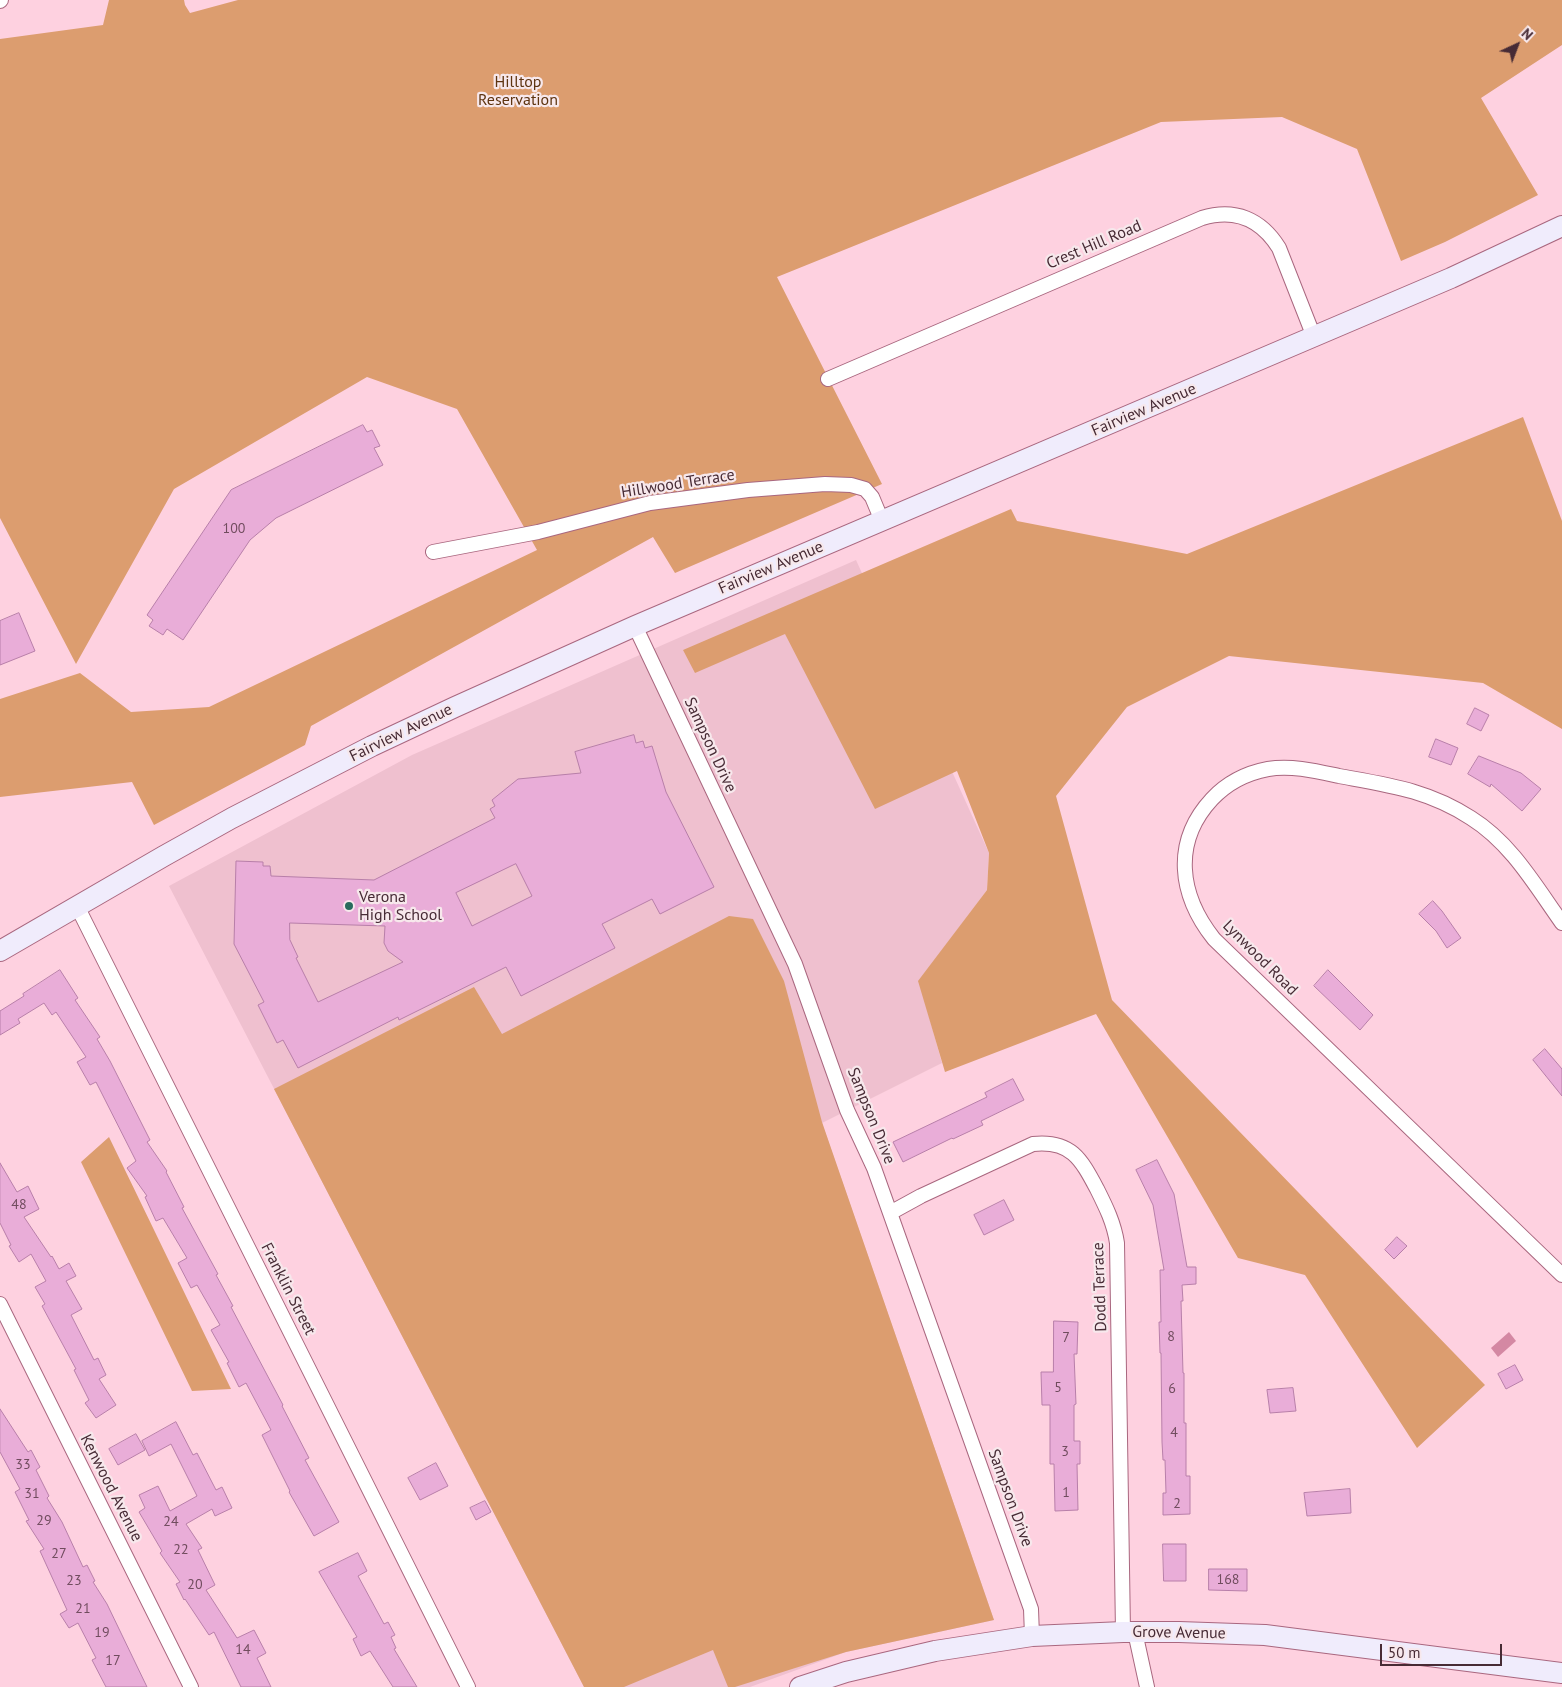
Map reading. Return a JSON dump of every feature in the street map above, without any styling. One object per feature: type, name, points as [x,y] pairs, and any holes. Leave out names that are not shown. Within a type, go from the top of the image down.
[{"type":"main road","name":"Fairview Avenue","points":[[0,951],[232,818],[372,746],[635,626],[1451,278],[1562,226]]},
{"type":"main road","name":"Grove Avenue","points":[[800,1687],[846,1672],[935,1651],[1032,1636],[1129,1632],[1265,1635],[1562,1673]]},
{"type":"street","name":"Crest Hill Road","points":[[828,379],[1202,218],[1221,214],[1240,216],[1250,220],[1263,228],[1273,240],[1314,337]]},
{"type":"street","name":"Hillwood Terrace","points":[[433,552],[538,532],[650,502],[748,490],[825,484],[851,485],[865,489],[872,497],[882,521]]},
{"type":"street","name":"Sampson Drive","points":[[635,626],[795,964],[848,1110],[874,1168],[1031,1609],[1032,1636]]},
{"type":"street","name":"Lynwood Road","points":[[1562,923],[1518,861],[1490,831],[1453,807],[1432,797],[1410,790],[1314,771],[1283,767],[1252,773],[1217,794],[1194,823],[1186,846],[1185,874],[1191,901],[1197,914],[1214,939],[1562,1275]]},
{"type":"street","name":"Franklin Street","points":[[77,906],[468,1687]]},
{"type":"street","name":"Dodd Terrace","points":[[890,1213],[921,1196],[1032,1144],[1059,1146],[1068,1150],[1083,1162],[1108,1210],[1117,1243],[1129,1632],[1147,1687]]},
{"type":"street","name":"Kenwood Avenue","points":[[0,1304],[191,1687]]},
{"type":"shaded area","name":"Verona High School","points":[[856,560],[989,853],[987,890],[919,981],[942,1063],[822,1123],[994,1620],[846,1652],[750,1687],[584,1687],[169,886],[412,755]]},
{"type":"shaded area","points":[[1509,1332],[1516,1341],[1498,1357],[1491,1348]]},
{"type":"green space","name":"Hilltop Reservation","points":[[109,0],[184,0],[190,13],[238,0],[1562,0],[1562,45],[1481,98],[1538,195],[1445,242],[1401,261],[1357,149],[1282,117],[1161,122],[777,277],[882,484],[675,573],[653,537],[311,726],[305,745],[154,825],[132,782],[0,797],[0,699],[80,673],[131,712],[209,707],[537,550],[457,409],[367,377],[174,489],[76,664],[0,518],[0,39],[103,25]]},
{"type":"green space","points":[[1523,417],[1562,521],[1562,729],[1483,683],[1229,656],[1127,707],[1056,796],[1112,1000],[1485,1385],[1417,1448],[1305,1275],[1238,1258],[1096,1014],[945,1072],[918,981],[987,890],[989,853],[957,771],[875,809],[785,634],[695,673],[683,650],[1011,509],[1017,521],[1187,554]]},
{"type":"green space","points":[[729,916],[753,919],[784,981],[822,1122],[994,1620],[846,1652],[735,1687],[728,1687],[713,1650],[624,1687],[584,1687],[274,1089],[474,987],[502,1034]]},
{"type":"green space","points":[[109,1137],[231,1389],[192,1391],[81,1162]]},
{"type":"building","points":[[363,425],[367,432],[372,430],[380,446],[374,448],[383,465],[276,518],[250,540],[183,640],[167,629],[163,635],[149,626],[153,620],[147,615],[231,490]]},
{"type":"building","points":[[19,613],[35,651],[0,665],[0,621]]},
{"type":"building","points":[[1475,708],[1489,715],[1481,731],[1467,724]]},
{"type":"building","name":"Verona High School","points":[[634,735],[636,743],[643,741],[645,748],[652,746],[666,792],[714,887],[660,914],[652,899],[602,924],[615,948],[521,996],[506,967],[399,1020],[398,1017],[298,1068],[283,1040],[277,1043],[258,1005],[264,1002],[234,944],[236,861],[263,862],[263,866],[270,866],[271,876],[374,880],[495,818],[490,809],[495,806],[492,800],[518,779],[581,773],[575,752]],"holes":[[[516,864],[532,896],[472,926],[456,893]],[[290,923],[385,926],[384,943],[388,951],[403,962],[318,1002],[296,958],[298,957],[290,940]]]},
{"type":"building","points":[[1436,739],[1458,748],[1451,765],[1429,757]]},
{"type":"building","points":[[1479,756],[1521,773],[1541,789],[1522,811],[1491,784],[1490,787],[1468,774]]},
{"type":"building","points":[[1433,901],[1461,938],[1447,948],[1436,931],[1419,914]]},
{"type":"building","points":[[60,970],[78,998],[75,1000],[100,1037],[97,1039],[150,1140],[147,1142],[167,1171],[184,1207],[182,1208],[218,1274],[216,1275],[233,1306],[231,1307],[309,1458],[305,1460],[339,1522],[314,1536],[289,1492],[262,1435],[271,1430],[246,1383],[239,1387],[227,1363],[229,1362],[211,1330],[220,1325],[197,1285],[191,1288],[178,1263],[187,1258],[163,1218],[156,1221],[145,1197],[147,1196],[127,1168],[136,1161],[96,1082],[90,1085],[77,1062],[86,1057],[56,1012],[52,1015],[44,1003],[18,1019],[20,1023],[0,1035],[0,1011]]},
{"type":"building","points":[[1328,970],[1373,1015],[1360,1030],[1314,986]]},
{"type":"building","points":[[1545,1049],[1562,1069],[1562,1096],[1533,1060]]},
{"type":"building","points":[[1013,1079],[1024,1100],[981,1121],[983,1125],[903,1162],[893,1142],[987,1097],[985,1093]]},
{"type":"building","points":[[1157,1160],[1174,1194],[1187,1267],[1196,1267],[1196,1284],[1182,1285],[1183,1301],[1181,1301],[1184,1423],[1186,1423],[1186,1476],[1190,1476],[1190,1514],[1163,1515],[1163,1493],[1166,1493],[1165,1460],[1163,1460],[1162,1442],[1159,1322],[1161,1322],[1160,1270],[1164,1270],[1153,1205],[1136,1170]]},
{"type":"building","points":[[0,1163],[17,1192],[28,1186],[39,1209],[24,1217],[59,1269],[69,1263],[76,1276],[66,1281],[82,1309],[71,1315],[94,1360],[98,1358],[106,1375],[99,1379],[116,1405],[96,1418],[85,1403],[89,1400],[74,1370],[76,1369],[42,1306],[45,1304],[35,1287],[46,1281],[31,1254],[19,1262],[9,1246],[11,1245],[0,1223]]},
{"type":"building","points":[[1004,1200],[1014,1220],[984,1235],[974,1215]]},
{"type":"building","points":[[1397,1237],[1407,1246],[1394,1259],[1385,1250]]},
{"type":"building","points":[[1054,1321],[1078,1322],[1077,1354],[1074,1354],[1076,1404],[1074,1405],[1074,1441],[1080,1441],[1080,1464],[1077,1464],[1078,1510],[1055,1511],[1054,1464],[1050,1464],[1050,1405],[1042,1405],[1041,1372],[1053,1372]]},
{"type":"building","points":[[1515,1365],[1523,1380],[1506,1389],[1498,1374]]},
{"type":"building","points":[[1293,1388],[1296,1411],[1270,1413],[1267,1390]]},
{"type":"building","points":[[0,1409],[28,1452],[31,1450],[40,1467],[36,1470],[49,1496],[47,1498],[62,1522],[83,1567],[87,1565],[95,1581],[93,1582],[107,1604],[147,1687],[106,1687],[92,1660],[96,1658],[78,1623],[69,1628],[60,1614],[67,1610],[40,1551],[44,1549],[26,1521],[29,1520],[15,1492],[20,1489],[0,1452]]},
{"type":"building","points":[[176,1422],[193,1455],[197,1453],[216,1490],[222,1487],[232,1508],[215,1516],[212,1509],[186,1524],[202,1548],[198,1550],[215,1585],[206,1590],[237,1638],[254,1630],[266,1653],[257,1658],[271,1687],[241,1687],[214,1632],[209,1635],[184,1600],[176,1584],[180,1582],[160,1553],[162,1551],[139,1512],[145,1508],[139,1495],[158,1486],[170,1511],[197,1496],[171,1444],[149,1456],[142,1441]]},
{"type":"building","points":[[136,1434],[145,1450],[118,1465],[109,1449]]},
{"type":"building","points":[[436,1463],[448,1486],[420,1500],[408,1478]]},
{"type":"building","points":[[1350,1489],[1351,1513],[1307,1516],[1304,1493]]},
{"type":"building","points":[[485,1501],[491,1512],[476,1520],[470,1508]]},
{"type":"building","points":[[1163,1544],[1186,1544],[1186,1581],[1164,1581]]},
{"type":"building","points":[[358,1553],[367,1571],[358,1576],[384,1624],[388,1622],[395,1635],[391,1637],[396,1648],[394,1649],[417,1687],[393,1687],[370,1651],[361,1656],[353,1639],[357,1637],[319,1572]]},
{"type":"building","points":[[1209,1569],[1247,1569],[1247,1591],[1209,1590]]},
{"type":"place","name":"Verona High School","points":[[349,906]]}]
